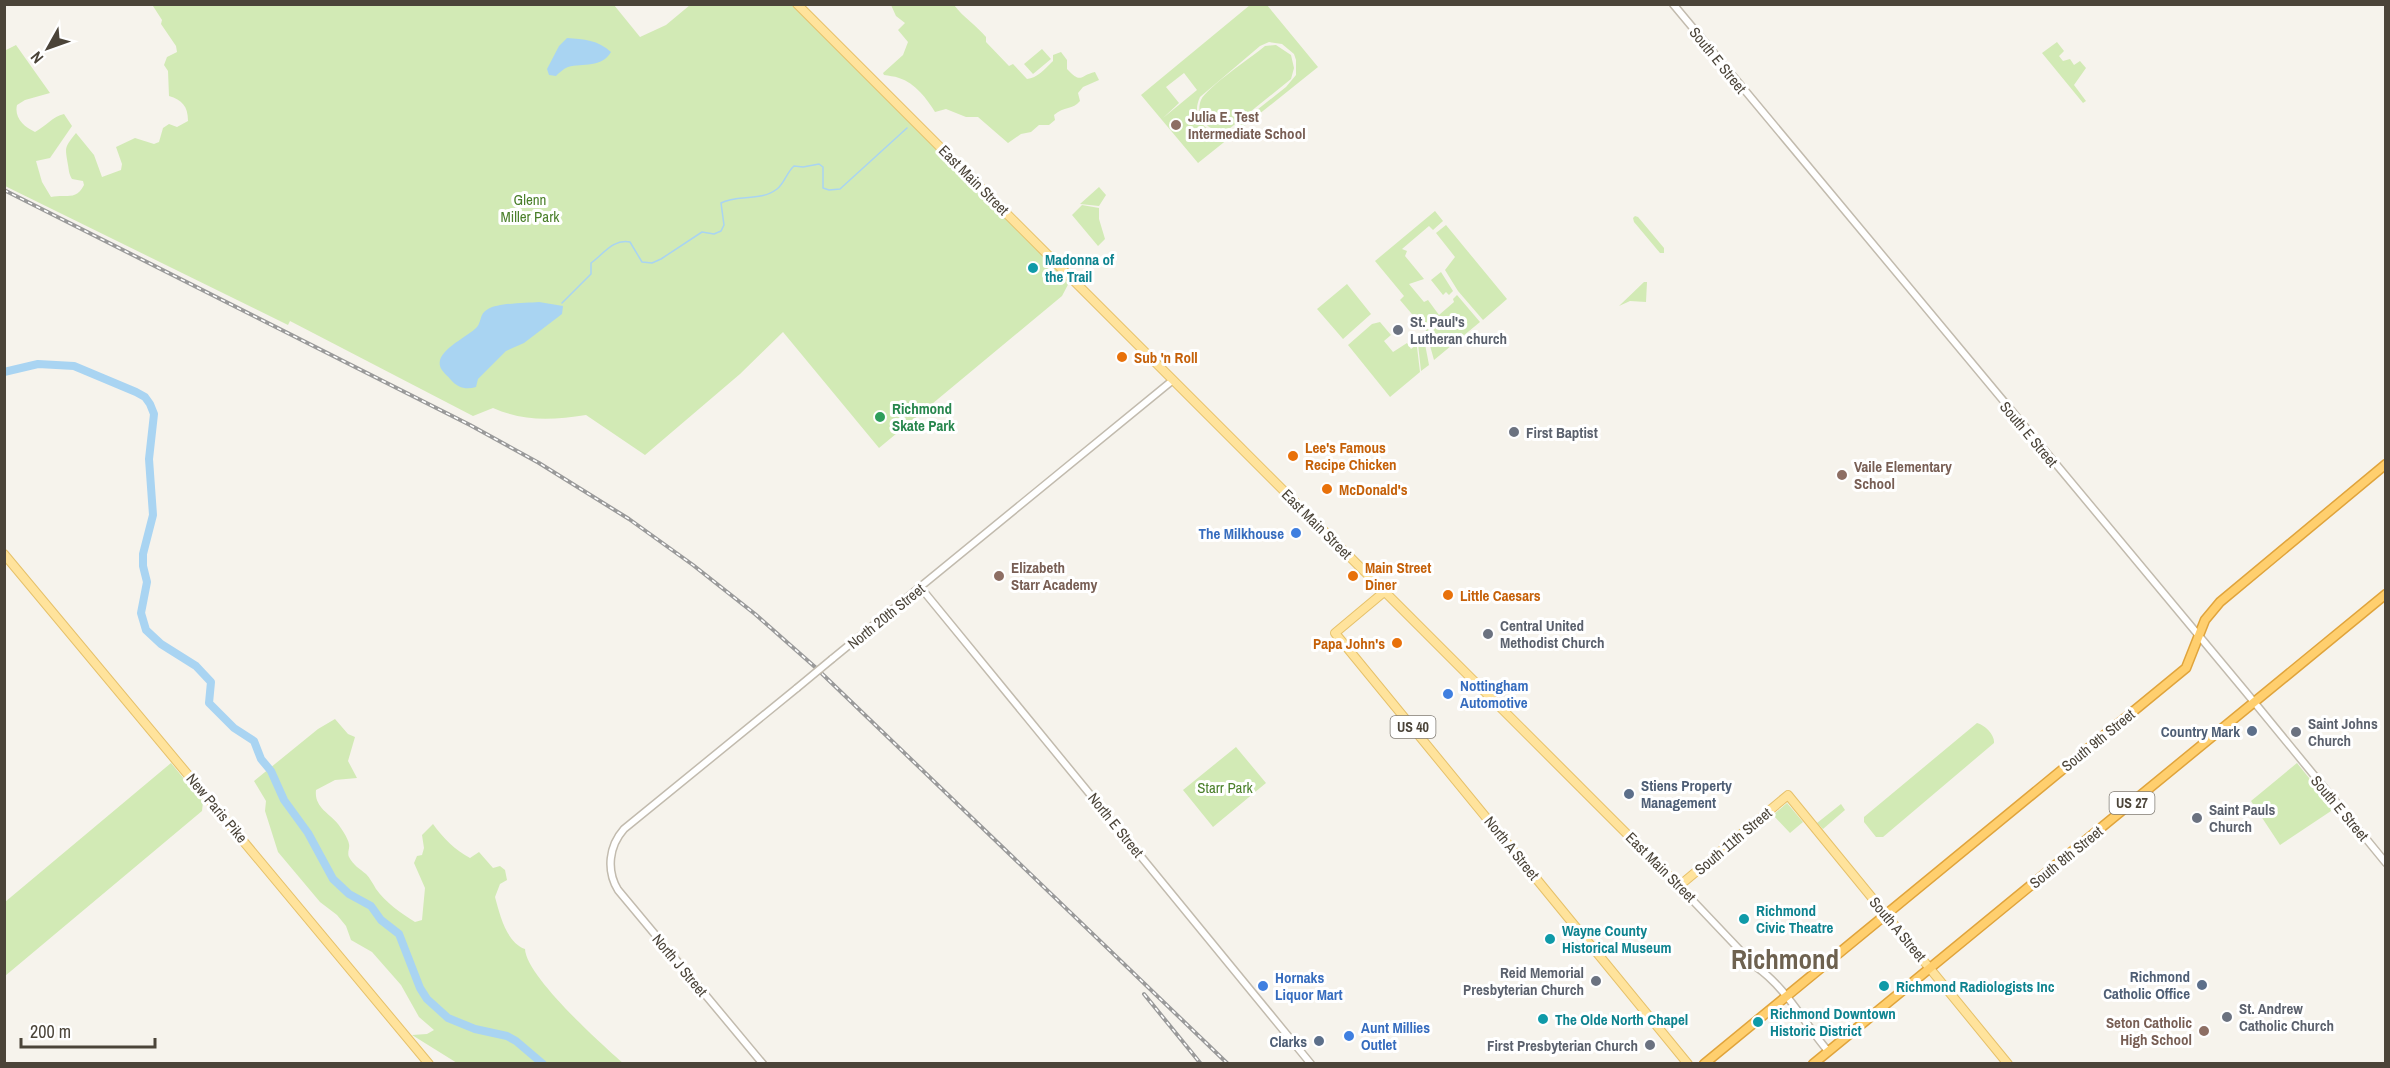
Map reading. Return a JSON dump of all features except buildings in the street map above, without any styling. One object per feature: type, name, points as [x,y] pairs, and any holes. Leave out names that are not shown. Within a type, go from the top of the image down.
[{"type":"highway","name":"South 9th Street","points":[[1704,1064],[2186,668],[2205,620],[2220,602],[2385,464]]},
{"type":"highway","name":"South 8th Street","points":[[1828,1051],[2385,594]]},
{"type":"highway","name":"US 27","points":[[1813,1064],[1828,1051]]},
{"type":"main road","name":"East Main Street","points":[[797,4],[1679,886]]},
{"type":"main road","name":"New Paris Pike","points":[[4,554],[429,1064]]},
{"type":"main road","name":"North A Street","points":[[1384,592],[1335,633],[1688,1064]]},
{"type":"main road","name":"South 11th Street","points":[[1679,886],[1788,795]]},
{"type":"main road","name":"South A Street","points":[[1788,795],[2008,1064]]},
{"type":"street","name":"South E Street","points":[[1673,4],[2385,863]]},
{"type":"street","name":"North 20th Street","points":[[610,860],[616,840],[624,829],[1173,380]]},
{"type":"street","name":"North E Street","points":[[921,588],[1311,1064]]},
{"type":"street","name":"North J Street","points":[[610,860],[612,878],[618,890],[763,1064]]},
{"type":"street","name":"East Main Street","points":[[1679,886],[1755,966],[1767,974],[1828,1051]]},
{"type":"green space","name":"Glenn Miller Park","points":[[150,5],[614,5],[640,37],[666,25],[690,5],[797,5],[1072,277],[1062,296],[879,448],[783,332],[740,374],[645,455],[586,415],[539,419],[516,416],[493,408],[473,416],[290,321],[288,325],[5,186],[4,51],[16,45],[50,93],[25,100],[17,105],[16,110],[21,122],[35,132],[64,114],[72,126],[50,158],[36,161],[42,182],[51,197],[70,196],[78,193],[84,185],[83,181],[72,179],[67,159],[66,148],[76,133],[94,155],[102,177],[121,170],[122,164],[116,147],[135,138],[154,144],[159,142],[163,128],[169,124],[177,127],[188,121],[187,111],[183,104],[169,96],[168,71],[164,65],[167,57],[177,52],[176,46],[161,24],[162,20]]},
{"type":"green space","points":[[891,5],[954,5],[986,37],[986,42],[1009,66],[1013,64],[1027,79],[1041,73],[1053,61],[1053,55],[1061,52],[1067,60],[1067,69],[1076,77],[1081,78],[1095,72],[1099,80],[1083,87],[1078,93],[1080,101],[1054,115],[1055,120],[1049,125],[1039,125],[1031,132],[1021,134],[1008,143],[978,117],[966,117],[946,109],[935,112],[924,97],[905,80],[883,73],[903,55],[908,42],[898,30],[905,23],[896,16]]},
{"type":"green space","points":[[1250,5],[1267,5],[1318,67],[1198,163],[1141,95]],"holes":[[[1269,42],[1282,44],[1294,54],[1296,75],[1286,87],[1228,133],[1220,133],[1207,128],[1202,124],[1197,112],[1200,97],[1260,46]],[[1184,73],[1197,90],[1163,118],[1179,103],[1166,87]]]},
{"type":"green space","points":[[2057,42],[2064,51],[2059,56],[2063,61],[2070,59],[2074,65],[2080,61],[2086,68],[2074,85],[2086,101],[2083,103],[2042,53]]},
{"type":"green space","points":[[1276,45],[1291,55],[1294,68],[1291,79],[1229,129],[1215,130],[1209,127],[1201,117],[1199,109],[1205,94],[1265,46]]},
{"type":"green space","points":[[1042,49],[1051,59],[1033,74],[1024,64]]},
{"type":"green space","points":[[1099,187],[1106,195],[1099,206],[1080,204]]},
{"type":"green space","points":[[1082,205],[1099,208],[1099,219],[1105,239],[1098,246],[1072,215]]},
{"type":"green space","points":[[1435,211],[1443,221],[1433,230],[1429,226],[1402,249],[1407,251],[1405,256],[1424,279],[1409,284],[1424,302],[1428,300],[1439,315],[1454,302],[1453,299],[1457,295],[1480,322],[1434,360],[1428,333],[1400,300],[1404,296],[1375,261]]},
{"type":"green space","points":[[1635,216],[1664,248],[1664,253],[1660,253],[1634,222]]},
{"type":"green space","points":[[1446,225],[1507,299],[1483,320],[1458,291],[1445,270],[1455,257],[1436,233]]},
{"type":"green space","points":[[1441,272],[1453,291],[1449,295],[1446,292],[1443,295],[1431,280]]},
{"type":"green space","points":[[1644,282],[1647,282],[1646,302],[1630,301],[1619,306]]},
{"type":"green space","points":[[1347,284],[1371,314],[1343,339],[1317,309]]},
{"type":"green space","points":[[1380,322],[1391,335],[1384,341],[1393,352],[1407,343],[1411,349],[1416,345],[1417,347],[1420,372],[1390,397],[1348,345],[1372,324]]},
{"type":"green space","points":[[1422,340],[1425,344],[1429,365],[1421,371],[1418,344]]},
{"type":"green space","points":[[335,719],[348,734],[355,737],[348,761],[357,778],[335,780],[316,790],[316,796],[323,809],[346,836],[349,844],[348,855],[352,862],[367,876],[384,899],[415,922],[422,920],[425,888],[414,863],[417,856],[422,855],[424,848],[422,835],[433,824],[450,843],[465,855],[470,858],[479,852],[493,868],[500,866],[505,870],[507,880],[500,884],[495,897],[508,934],[525,949],[529,961],[550,992],[623,1063],[457,1063],[412,1035],[427,1034],[434,1030],[419,1017],[401,985],[372,952],[351,940],[346,926],[337,915],[320,902],[278,852],[265,811],[266,801],[254,781],[318,729]]},
{"type":"green space","points":[[1977,723],[1989,731],[1994,743],[1883,837],[1876,837],[1864,822],[1864,817]]},
{"type":"green space","name":"Starr Park","points":[[1236,747],[1266,783],[1213,827],[1183,790]]},
{"type":"green space","points":[[171,763],[203,802],[202,811],[5,976],[5,902]]},
{"type":"green space","points":[[2297,763],[2334,809],[2280,845],[2251,801]]},
{"type":"green space","points":[[1787,803],[1803,822],[1790,833],[1773,815]]},
{"type":"green space","points":[[1841,804],[1845,810],[1823,829],[1817,823]]},
{"type":"water","points":[[567,38],[596,43],[611,52],[603,61],[568,67],[556,76],[549,75],[547,69],[559,46]]},
{"type":"water","points":[[539,302],[563,306],[562,314],[524,343],[506,351],[478,379],[476,387],[459,387],[442,370],[440,360],[443,355],[477,327],[485,311],[498,306]]},
{"type":"waterway","points":[[562,303],[591,274],[591,263],[613,245],[630,242],[642,262],[652,263],[702,232],[714,234],[721,231],[724,225],[721,203],[770,193],[779,187],[794,166],[819,164],[823,167],[823,188],[840,189],[907,128]]},
{"type":"waterway","points":[[4,372],[38,364],[74,366],[145,397],[154,414],[149,459],[153,515],[143,554],[147,582],[141,613],[146,630],[161,644],[196,666],[211,682],[209,703],[234,728],[254,741],[261,759],[271,771],[284,800],[308,833],[333,879],[349,894],[371,906],[381,920],[399,934],[420,988],[427,999],[448,1018],[475,1029],[507,1036],[516,1041],[543,1064]]},
{"type":"railway","points":[[4,190],[470,425],[539,463],[629,519],[755,614],[815,667],[1228,1064]]},
{"type":"railway","points":[[1144,994],[1201,1064]]},
{"type":"place","name":"Julia E. Test Intermediate School","points":[[1176,125]]},
{"type":"place","name":"Madonna of the Trail","points":[[1033,268]]},
{"type":"place","name":"St. Paul's Lutheran church","points":[[1398,330]]},
{"type":"place","name":"Sub 'n Roll","points":[[1122,357]]},
{"type":"place","name":"Richmond Skate Park","points":[[880,417]]},
{"type":"place","name":"First Baptist","points":[[1514,432]]},
{"type":"place","name":"Lee's Famous Recipe Chicken","points":[[1293,456]]},
{"type":"place","name":"Vaile Elementary School","points":[[1842,475]]},
{"type":"place","name":"McDonald's","points":[[1327,489]]},
{"type":"place","name":"The Milkhouse","points":[[1296,533]]},
{"type":"place","name":"Elizabeth Starr Academy","points":[[999,576]]},
{"type":"place","name":"Main Street Diner","points":[[1353,576]]},
{"type":"place","name":"Little Caesars","points":[[1448,595]]},
{"type":"place","name":"Central United Methodist Church","points":[[1488,634]]},
{"type":"place","name":"Papa John's","points":[[1397,643]]},
{"type":"place","name":"Nottingham Automotive","points":[[1448,694]]},
{"type":"place","name":"Country Mark","points":[[2252,731]]},
{"type":"place","name":"Saint Johns Church","points":[[2296,732]]},
{"type":"place","name":"Stiens Property Management","points":[[1629,794]]},
{"type":"place","name":"Saint Pauls Church","points":[[2197,818]]},
{"type":"place","name":"Richmond Civic Theatre","points":[[1744,919]]},
{"type":"place","name":"Wayne County Historical Museum","points":[[1550,939]]},
{"type":"place","name":"Reid Memorial Presbyterian Church","points":[[1596,981]]},
{"type":"place","name":"Richmond Catholic Office","points":[[2202,985]]},
{"type":"place","name":"Hornaks Liquor Mart","points":[[1263,986]]},
{"type":"place","name":"Richmond Radiologists Inc","points":[[1884,986]]},
{"type":"place","name":"St. Andrew Catholic Church","points":[[2227,1017]]},
{"type":"place","name":"The Olde North Chapel","points":[[1543,1019]]},
{"type":"place","name":"Richmond Downtown Historic District","points":[[1758,1022]]},
{"type":"place","name":"Seton Catholic High School","points":[[2204,1031]]},
{"type":"place","name":"Aunt Millies Outlet","points":[[1349,1036]]},
{"type":"place","name":"Clarks","points":[[1319,1041]]},
{"type":"place","name":"First Presbyterian Church","points":[[1650,1045]]},
{"type":"district","name":"Richmond","points":[[1785,959]]}]
